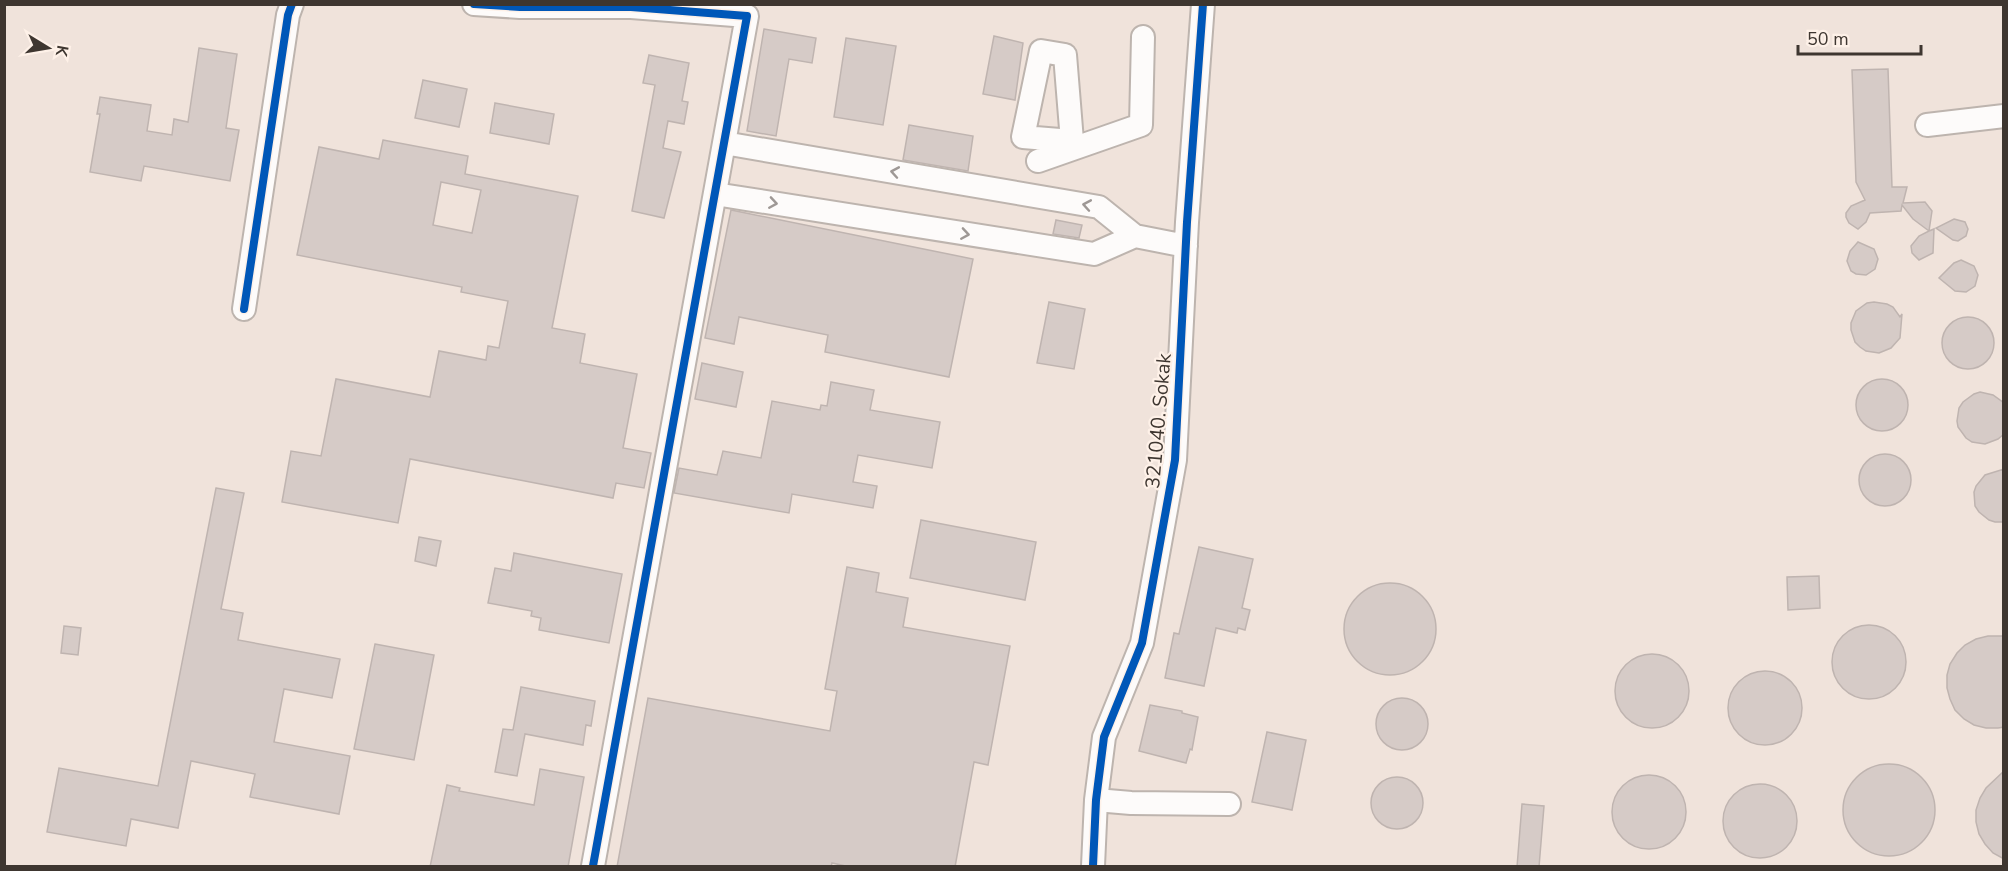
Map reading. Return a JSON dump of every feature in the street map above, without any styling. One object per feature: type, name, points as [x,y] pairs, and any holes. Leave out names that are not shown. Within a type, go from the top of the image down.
[{"type":"street","points":[[244,309],[288,15],[292,4]]},
{"type":"street","points":[[474,4],[520,8],[631,7],[747,16],[593,867]]},
{"type":"street","name":"321040. Sokak","points":[[1092,867],[1096,800],[1104,737],[1142,643],[1175,460],[1186,246],[1203,4]]},
{"type":"street","points":[[1038,161],[1141,125],[1143,37]]},
{"type":"street","points":[[1927,125],[2004,116]]},
{"type":"street","points":[[1033,195],[1042,139]]},
{"type":"street","points":[[724,143],[1099,207],[1135,236],[1186,246]]},
{"type":"street","points":[[715,194],[1094,254],[1135,236]]},
{"type":"street","points":[[1096,800],[1131,803],[1228,804]]},
{"type":"building","points":[[764,29],[816,38],[812,63],[789,59],[776,136],[747,131]]},
{"type":"building","points":[[994,36],[1023,43],[1015,100],[983,94]]},
{"type":"building","points":[[846,38],[896,46],[883,125],[834,117]]},
{"type":"building","points":[[199,48],[237,54],[226,128],[239,130],[230,181],[144,166],[141,181],[90,172],[100,114],[97,114],[100,97],[151,105],[147,131],[172,135],[174,119],[188,122]]},
{"type":"building","points":[[649,55],[689,63],[682,101],[688,102],[684,124],[668,121],[663,148],[681,152],[664,218],[632,211],[655,85],[643,83]]},
{"type":"building","points":[[1888,69],[1892,187],[1907,187],[1903,203],[1925,202],[1932,211],[1929,231],[1913,219],[1902,205],[1901,211],[1870,213],[1866,222],[1858,229],[1849,223],[1846,217],[1851,206],[1865,200],[1856,182],[1852,70]]},
{"type":"building","points":[[423,80],[467,89],[459,127],[415,118]]},
{"type":"building","points":[[495,103],[554,114],[549,144],[490,133]]},
{"type":"building","points":[[909,125],[973,136],[968,171],[903,160]]},
{"type":"building","points":[[383,140],[468,156],[465,174],[578,196],[552,328],[585,334],[580,363],[637,374],[623,448],[651,453],[644,488],[616,483],[613,498],[410,459],[398,523],[282,502],[291,451],[321,456],[336,379],[430,397],[439,351],[486,360],[488,346],[499,348],[508,301],[461,292],[462,287],[297,255],[319,147],[379,159]],"holes":[[[441,182],[481,190],[472,233],[433,225]]]},
{"type":"building","points":[[731,210],[973,259],[949,377],[825,352],[828,335],[739,317],[734,344],[705,338]]},
{"type":"building","points":[[1954,219],[1965,222],[1968,229],[1966,236],[1958,241],[1936,228]]},
{"type":"building","points":[[1056,220],[1082,225],[1079,238],[1053,234]]},
{"type":"building","points":[[1934,229],[1933,253],[1919,260],[1912,253],[1911,246],[1919,236]]},
{"type":"building","points":[[1858,242],[1874,249],[1878,259],[1875,269],[1866,275],[1851,271],[1847,261],[1850,251]]},
{"type":"building","points":[[1961,260],[1974,266],[1978,275],[1975,286],[1966,292],[1955,291],[1939,278],[1954,263]]},
{"type":"building","points":[[1049,302],[1085,309],[1074,369],[1037,363]]},
{"type":"building","points":[[1874,302],[1893,307],[1900,317],[1902,314],[1900,338],[1891,348],[1879,353],[1866,351],[1860,347],[1855,342],[1851,330],[1856,311],[1867,303]]},
{"type":"building","points":[[1968,317],[1978,319],[1986,325],[1992,333],[1994,343],[1992,353],[1986,361],[1978,367],[1968,369],[1958,367],[1950,361],[1944,353],[1942,343],[1944,333],[1950,325],[1958,319]]},
{"type":"building","points":[[702,363],[743,372],[736,407],[695,399]]},
{"type":"building","points":[[1882,379],[1892,381],[1900,387],[1906,395],[1908,405],[1906,415],[1900,423],[1892,429],[1882,431],[1872,429],[1864,423],[1858,415],[1856,405],[1858,395],[1864,387],[1872,381]]},
{"type":"building","points":[[831,382],[874,390],[870,410],[940,422],[932,468],[858,455],[853,482],[877,486],[873,508],[792,494],[789,513],[674,493],[679,468],[717,475],[723,451],[761,458],[772,401],[820,410],[821,405],[827,406]]},
{"type":"building","points":[[1980,392],[1993,395],[2004,403],[2004,434],[1985,444],[1972,442],[1966,438],[1958,427],[1957,421],[1959,408],[1963,402]]},
{"type":"building","points":[[1885,454],[1895,456],[1903,462],[1909,470],[1911,480],[1909,490],[1903,498],[1895,504],[1885,506],[1875,504],[1867,498],[1861,490],[1859,480],[1861,470],[1867,462],[1875,456]]},
{"type":"building","points":[[2004,469],[2004,522],[1995,522],[1979,512],[1975,506],[1974,492],[1985,475]]},
{"type":"building","points":[[216,488],[244,493],[221,609],[243,613],[238,640],[340,659],[332,698],[284,689],[274,742],[350,756],[339,814],[250,797],[255,774],[191,761],[178,828],[131,819],[126,846],[47,832],[59,768],[158,786]]},
{"type":"building","points":[[921,520],[1036,542],[1025,600],[910,578]]},
{"type":"building","points":[[419,537],[441,541],[436,566],[415,561]]},
{"type":"building","points":[[1199,547],[1253,559],[1242,608],[1250,610],[1245,630],[1238,628],[1237,633],[1216,628],[1204,686],[1165,678],[1174,633],[1179,634]]},
{"type":"building","points":[[514,553],[622,574],[609,643],[539,630],[541,618],[531,616],[532,611],[488,603],[495,568],[511,571]]},
{"type":"building","points":[[847,567],[879,573],[876,592],[908,598],[903,627],[1010,646],[988,765],[974,762],[955,867],[850,867],[832,863],[831,867],[617,867],[648,698],[830,731],[837,691],[825,689]]},
{"type":"building","points":[[1819,576],[1820,608],[1788,610],[1787,577]]},
{"type":"building","points":[[1390,583],[1408,586],[1423,596],[1433,611],[1436,629],[1433,647],[1423,662],[1408,672],[1390,675],[1372,672],[1357,662],[1347,647],[1344,629],[1347,611],[1357,596],[1372,586]]},
{"type":"building","points":[[1869,625],[1890,631],[1900,641],[1906,662],[1900,683],[1890,693],[1869,699],[1848,693],[1838,683],[1832,662],[1838,641],[1848,631]]},
{"type":"building","points":[[64,626],[81,628],[78,655],[61,653]]},
{"type":"building","points":[[1988,636],[2004,636],[2004,727],[1998,728],[1974,725],[1964,719],[1955,710],[1947,688],[1950,664],[1957,653],[1965,645]]},
{"type":"building","points":[[375,644],[434,655],[414,760],[354,749]]},
{"type":"building","points":[[1652,654],[1673,660],[1683,670],[1689,691],[1683,712],[1673,722],[1652,728],[1631,722],[1621,712],[1615,691],[1621,670],[1631,660]]},
{"type":"building","points":[[1765,671],[1786,677],[1796,687],[1802,708],[1796,729],[1786,739],[1765,745],[1744,739],[1734,729],[1728,708],[1734,687],[1744,677]]},
{"type":"building","points":[[521,687],[595,701],[591,726],[586,725],[583,745],[525,734],[517,776],[495,772],[503,729],[513,730]]},
{"type":"building","points":[[1397,698],[1407,698],[1416,702],[1424,710],[1428,724],[1424,738],[1416,746],[1407,750],[1397,750],[1388,746],[1380,738],[1376,729],[1376,719],[1380,710],[1388,702]]},
{"type":"building","points":[[1150,705],[1182,711],[1182,713],[1198,717],[1192,750],[1190,749],[1186,763],[1139,751]]},
{"type":"building","points":[[1267,732],[1306,740],[1292,810],[1252,802]]},
{"type":"building","points":[[1889,764],[1907,767],[1922,777],[1932,792],[1935,810],[1932,828],[1922,843],[1907,853],[1889,856],[1871,853],[1856,843],[1846,828],[1843,810],[1846,792],[1856,777],[1871,767]]},
{"type":"building","points":[[540,769],[584,777],[568,867],[430,867],[447,785],[460,788],[459,791],[534,805]]},
{"type":"building","points":[[2004,771],[2004,859],[1993,853],[1979,834],[1976,810],[1986,788]]},
{"type":"building","points":[[1649,775],[1670,781],[1680,791],[1686,812],[1680,833],[1670,843],[1649,849],[1628,843],[1618,833],[1612,812],[1618,791],[1628,781]]},
{"type":"building","points":[[1392,777],[1402,777],[1411,781],[1419,789],[1423,803],[1419,817],[1411,825],[1402,829],[1392,829],[1383,825],[1375,817],[1371,808],[1371,798],[1375,789],[1383,781]]},
{"type":"building","points":[[1760,784],[1781,790],[1791,800],[1797,821],[1791,842],[1781,852],[1760,858],[1739,852],[1729,842],[1723,821],[1729,800],[1739,790]]},
{"type":"building","points":[[1522,804],[1544,806],[1539,867],[1517,867]]},
{"type":"cycle path","points":[[244,309],[288,15],[292,4]]},
{"type":"cycle path","points":[[474,4],[520,7],[631,7],[747,16],[593,866]]},
{"type":"cycle path","points":[[1093,866],[1096,800],[1104,737],[1142,643],[1175,460],[1187,222],[1203,4]]}]
